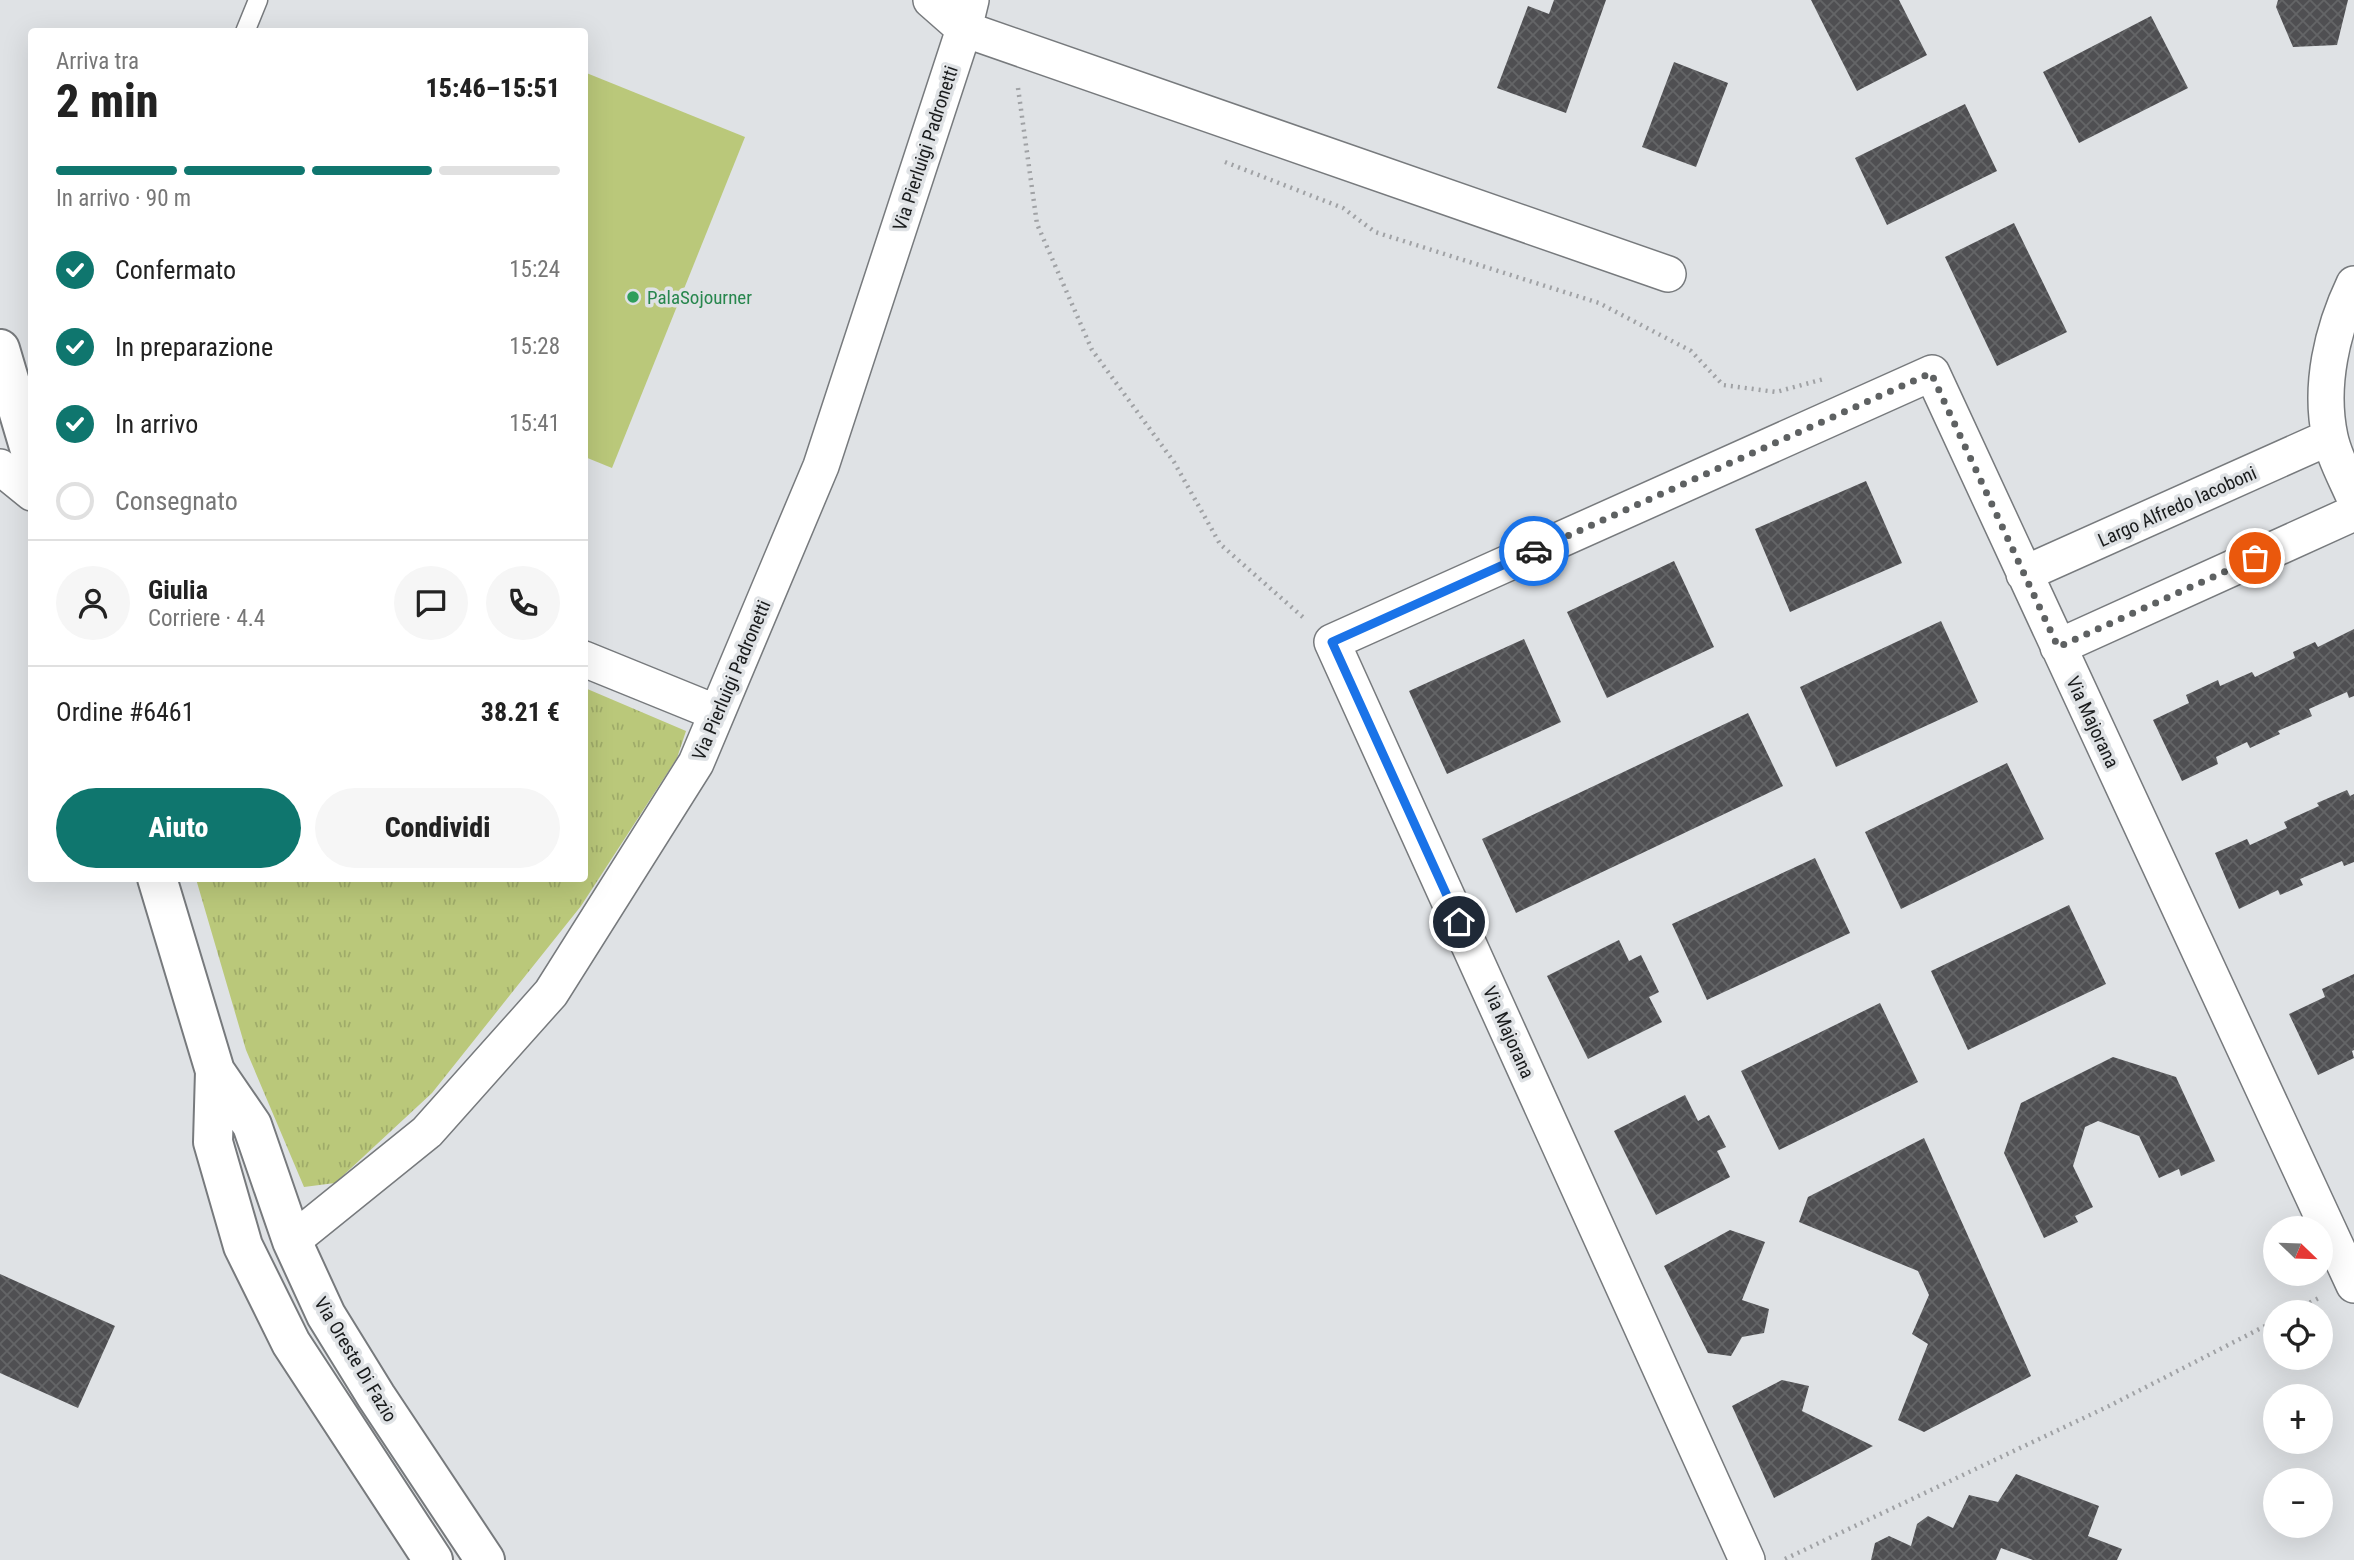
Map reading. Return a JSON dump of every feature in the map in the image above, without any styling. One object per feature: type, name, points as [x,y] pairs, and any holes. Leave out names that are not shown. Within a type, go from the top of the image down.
[{"type":"street","points":[[931,0],[1668,274]]},
{"type":"street","name":"Via Pierluigi Padronetti","points":[[292,1241],[427,1132],[551,993],[696,763],[821,466],[967,14]]},
{"type":"street","points":[[2354,284],[2340,315],[2325,384],[2330,437],[2354,497]]},
{"type":"street","points":[[0,349],[28,444]]},
{"type":"street","name":"Via Majorana","points":[[1748,1560],[1332,642],[1931,373],[2354,1285]]},
{"type":"street","name":"Largo Alfredo Iacoboni","points":[[2024,574],[2330,437]]},
{"type":"street","points":[[0,467],[28,491]]},
{"type":"street","points":[[2058,647],[2354,513]]},
{"type":"street","points":[[588,661],[717,713]]},
{"type":"street","name":"Via Oreste Di Fazio","points":[[158,882],[215,1071],[252,1125],[292,1241],[326,1315],[376,1396],[485,1560]]},
{"type":"street","name":"Via Oreste Di Fazio","points":[[215,1071],[213,1142],[243,1246],[291,1343],[433,1560]]},
{"type":"lane","points":[[247,28],[258,0]]},
{"type":"path","points":[[1031,88],[1018,83],[1037,224],[1092,350],[1174,462],[1220,544],[1332,642]]},
{"type":"path","points":[[1213,158],[1342,208],[1375,232],[1599,303],[1691,351],[1723,385],[1776,391],[1822,379],[1886,394]]},
{"type":"path","points":[[1783,1560],[2109,1406],[2263,1327]]},
{"type":"green space","name":"PalaSojourner","points":[[588,74],[745,137],[612,468],[588,458]]},
{"type":"green space","points":[[588,689],[686,731],[677,758],[581,906],[432,1093],[335,1183],[304,1187],[246,1050],[197,882],[588,882]]},
{"type":"building","points":[[1554,0],[1606,0],[1566,113],[1497,88],[1528,6],[1549,14]]},
{"type":"building","points":[[1811,0],[1899,0],[1927,55],[1857,91]]},
{"type":"building","points":[[2278,0],[2348,0],[2337,45],[2293,47],[2276,7]]},
{"type":"building","points":[[2151,16],[2188,88],[2079,143],[2043,72]]},
{"type":"building","points":[[1674,62],[1728,83],[1696,167],[1642,147]]},
{"type":"building","points":[[1965,104],[1997,171],[1887,225],[1855,158]]},
{"type":"building","points":[[2014,223],[2067,332],[1997,366],[1945,257]]},
{"type":"building","points":[[1866,481],[1902,563],[1790,612],[1755,529]]},
{"type":"building","points":[[1674,561],[1714,647],[1607,698],[1567,612]]},
{"type":"building","points":[[1941,621],[1978,702],[1836,767],[1800,687]]},
{"type":"building","points":[[2354,629],[2354,696],[2349,698],[2347,692],[2309,709],[2312,716],[2278,731],[2280,734],[2250,748],[2247,742],[2216,757],[2218,764],[2182,781],[2153,720],[2189,703],[2186,695],[2218,680],[2220,686],[2252,672],[2255,677],[2295,658],[2293,652],[2315,642],[2318,647]]},
{"type":"building","points":[[1524,639],[1561,722],[1447,774],[1409,691]]},
{"type":"building","points":[[1748,713],[1783,786],[1516,913],[1482,839]]},
{"type":"building","points":[[2007,763],[2044,839],[1901,909],[1865,832]]},
{"type":"building","points":[[2347,790],[2350,796],[2354,794],[2354,862],[2344,866],[2342,861],[2300,879],[2303,885],[2280,895],[2278,890],[2239,909],[2215,853],[2247,839],[2250,845],[2287,828],[2284,822]]},
{"type":"building","points":[[1815,858],[1850,933],[1707,1000],[1672,924]]},
{"type":"building","points":[[2069,905],[2106,984],[1968,1050],[1931,971]]},
{"type":"building","points":[[1619,940],[1629,961],[1641,955],[1659,992],[1649,997],[1662,1022],[1588,1059],[1547,976]]},
{"type":"building","points":[[2354,974],[2354,1058],[2318,1075],[2289,1014],[2325,997],[2322,989]]},
{"type":"building","points":[[1880,1003],[1918,1082],[1779,1150],[1741,1071]]},
{"type":"building","points":[[2113,1057],[2176,1077],[2215,1161],[2181,1176],[2179,1169],[2159,1178],[2139,1136],[2098,1121],[2085,1127],[2073,1166],[2093,1207],[2075,1216],[2078,1222],[2044,1238],[2004,1153],[2021,1103]]},
{"type":"building","points":[[1685,1095],[1698,1121],[1709,1115],[1726,1147],[1717,1151],[1730,1177],[1656,1215],[1614,1131]]},
{"type":"building","points":[[1924,1138],[2031,1376],[1924,1432],[1898,1420],[1928,1344],[1912,1334],[1929,1295],[1918,1271],[1799,1222],[1808,1197]]},
{"type":"building","points":[[1730,1230],[1765,1242],[1742,1300],[1769,1309],[1764,1333],[1742,1337],[1731,1356],[1708,1353],[1664,1266]]},
{"type":"building","points":[[0,1274],[115,1326],[78,1408],[0,1373]]},
{"type":"building","points":[[1782,1380],[1809,1386],[1802,1411],[1873,1446],[1774,1498],[1732,1406]]},
{"type":"building","points":[[2016,1474],[2099,1506],[2088,1536],[2122,1549],[2117,1560],[2033,1560],[2001,1548],[1996,1560],[1871,1560],[1875,1543],[1889,1536],[1911,1546],[1917,1524],[1928,1516],[1953,1528],[1969,1495],[1998,1502]]},
{"type":"way so far","points":[[1534,551],[1931,373],[2058,647],[2255,558]]},
{"type":"place","name":"PalaSojourner","points":[[633,297]]},
{"type":"route","points":[[1459,922],[1332,642],[1534,551]]}]
